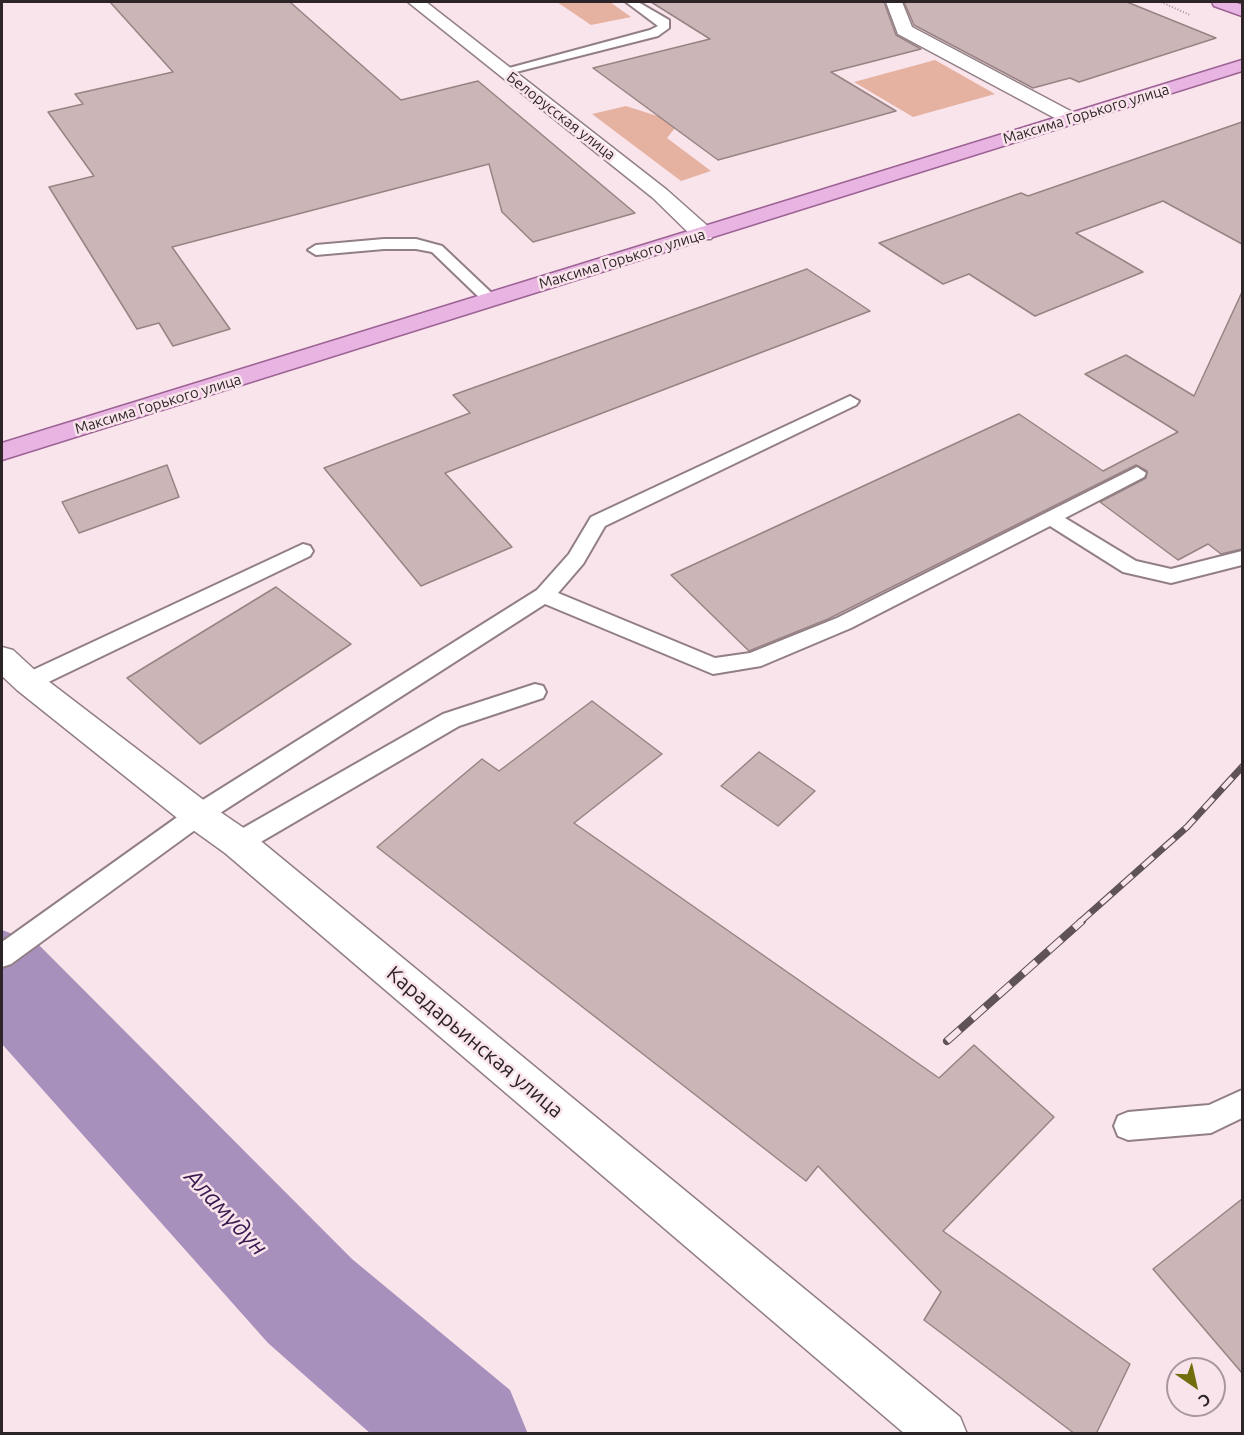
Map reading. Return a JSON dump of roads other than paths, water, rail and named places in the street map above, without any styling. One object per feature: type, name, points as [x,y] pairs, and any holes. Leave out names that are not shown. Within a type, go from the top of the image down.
[{"type":"main road","points":[[1220,2],[1242,11]]},
{"type":"main road","name":"Максима Горького улица","points":[[2,452],[1242,65]]},
{"type":"street","name":"Белорусская улица","points":[[416,2],[660,194],[703,234]]},
{"type":"street","points":[[894,2],[904,30],[1071,119]]},
{"type":"street","name":"Карадарьинская улица","points":[[15,670],[198,815],[238,843],[943,1434]]},
{"type":"lane","points":[[504,71],[654,33],[663,28],[665,23],[631,2]]},
{"type":"lane","points":[[316,250],[384,244],[416,244],[437,249],[490,300]]},
{"type":"lane","points":[[2,956],[104,885],[198,815],[544,595],[576,559],[598,522],[850,401]]},
{"type":"lane","points":[[544,595],[713,666],[753,660],[844,623],[1137,473]]},
{"type":"lane","points":[[1050,517],[1130,567],[1171,576],[1242,558]]},
{"type":"lane","points":[[15,670],[303,551]]},
{"type":"lane","points":[[238,843],[451,720],[535,692]]},
{"type":"lane","points":[[1128,1126],[1211,1119],[1242,1104]]},
{"type":"waterway","name":"Аламүдүн","points":[[2,974],[310,1301],[466,1434]]},
{"type":"railway","points":[[1080,922],[1187,827],[1242,767]]},
{"type":"railway","points":[[947,1041],[1082,921]]}]
